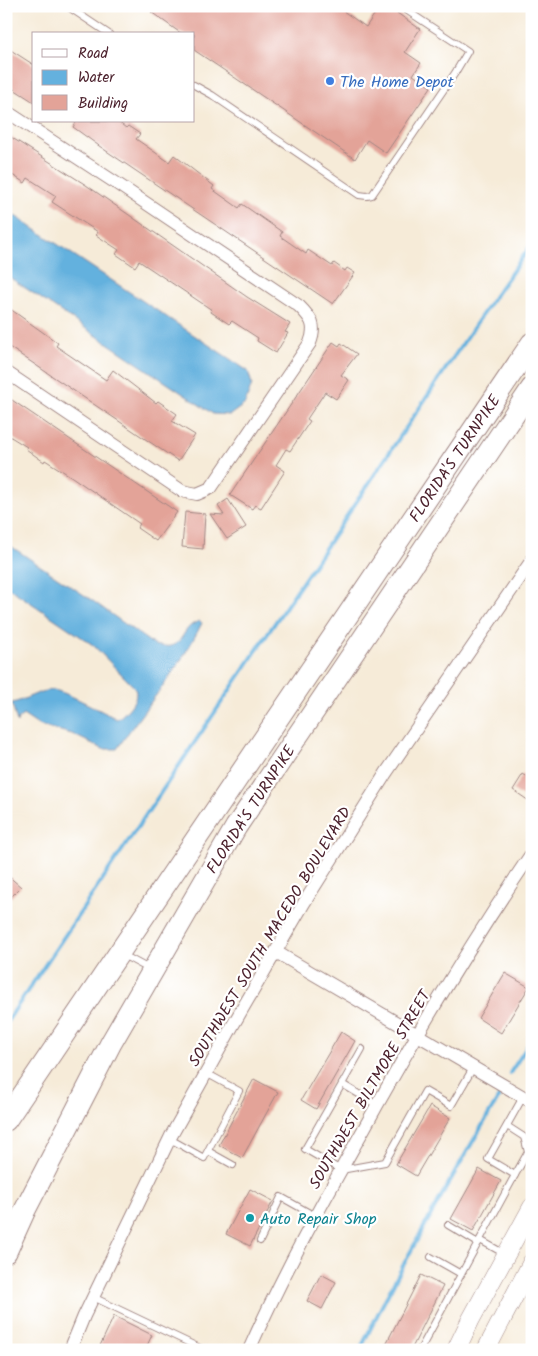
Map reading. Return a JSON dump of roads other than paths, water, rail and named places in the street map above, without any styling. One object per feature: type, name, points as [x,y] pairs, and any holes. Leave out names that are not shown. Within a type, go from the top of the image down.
[{"type":"highway","name":"FLORIDA'S TURNPIKE","points":[[6,1120],[532,342]]},
{"type":"highway","name":"FLORIDA'S TURNPIKE","points":[[6,1252],[25,1210],[111,1043],[236,827],[532,388]]},
{"type":"main road","points":[[456,1350],[532,1208]]},
{"type":"main road","points":[[486,1350],[532,1262]]},
{"type":"main road","points":[[465,1350],[490,1300],[490,1285]]},
{"type":"street","points":[[6,111],[299,306],[310,318],[314,332],[310,342],[211,488],[197,494],[182,491],[6,372]]},
{"type":"street","name":"SOUTHWEST SOUTH MACEDO BOULEVARD","points":[[70,1350],[93,1297],[170,1139],[304,903],[386,773],[532,560]]},
{"type":"street","name":"SOUTHWEST BILTMORE STREET","points":[[249,1350],[264,1316],[315,1216],[416,1034],[499,900],[532,853]]},
{"type":"street","points":[[276,952],[527,1100]]},
{"type":"lane","points":[[67,6],[106,32]]},
{"type":"lane","points":[[195,86],[212,95],[359,195],[372,195],[468,51],[400,6]]},
{"type":"lane","points":[[119,953],[153,971]]},
{"type":"lane","points":[[362,1049],[306,1149],[341,1170],[385,1162],[424,1091],[451,1106],[473,1068]]},
{"type":"lane","points":[[170,1139],[204,1158],[239,1091],[206,1073]]},
{"type":"lane","points":[[342,1084],[377,1105]]},
{"type":"lane","points":[[515,1174],[488,1159],[507,1126],[527,1100]]},
{"type":"lane","points":[[420,1350],[528,1152],[524,1137],[507,1126]]},
{"type":"lane","points":[[208,1150],[233,1165]]},
{"type":"lane","points":[[260,1241],[282,1197],[315,1216]]},
{"type":"lane","points":[[448,1225],[506,1255]]},
{"type":"lane","points":[[431,1257],[461,1274]]},
{"type":"lane","points":[[93,1297],[204,1350]]},
{"type":"water","points":[[6,210],[248,371],[252,384],[245,404],[230,415],[213,414],[6,275]]},
{"type":"water","points":[[6,543],[93,601],[154,645],[165,647],[177,643],[193,624],[200,621],[202,623],[173,672],[117,749],[103,749],[72,734],[38,725],[23,715],[18,719],[17,723],[12,703],[43,692],[59,691],[117,719],[134,702],[136,693],[134,686],[93,645],[6,586]]},
{"type":"waterway","points":[[6,1023],[494,297],[532,244]]},
{"type":"waterway","points":[[510,1073],[532,1039]]},
{"type":"waterway","points":[[360,1350],[427,1222],[499,1097]]},
{"type":"place","name":"The Home Depot","points":[[330,81]]},
{"type":"place","name":"Auto Repair Shop","points":[[250,1218]]}]
